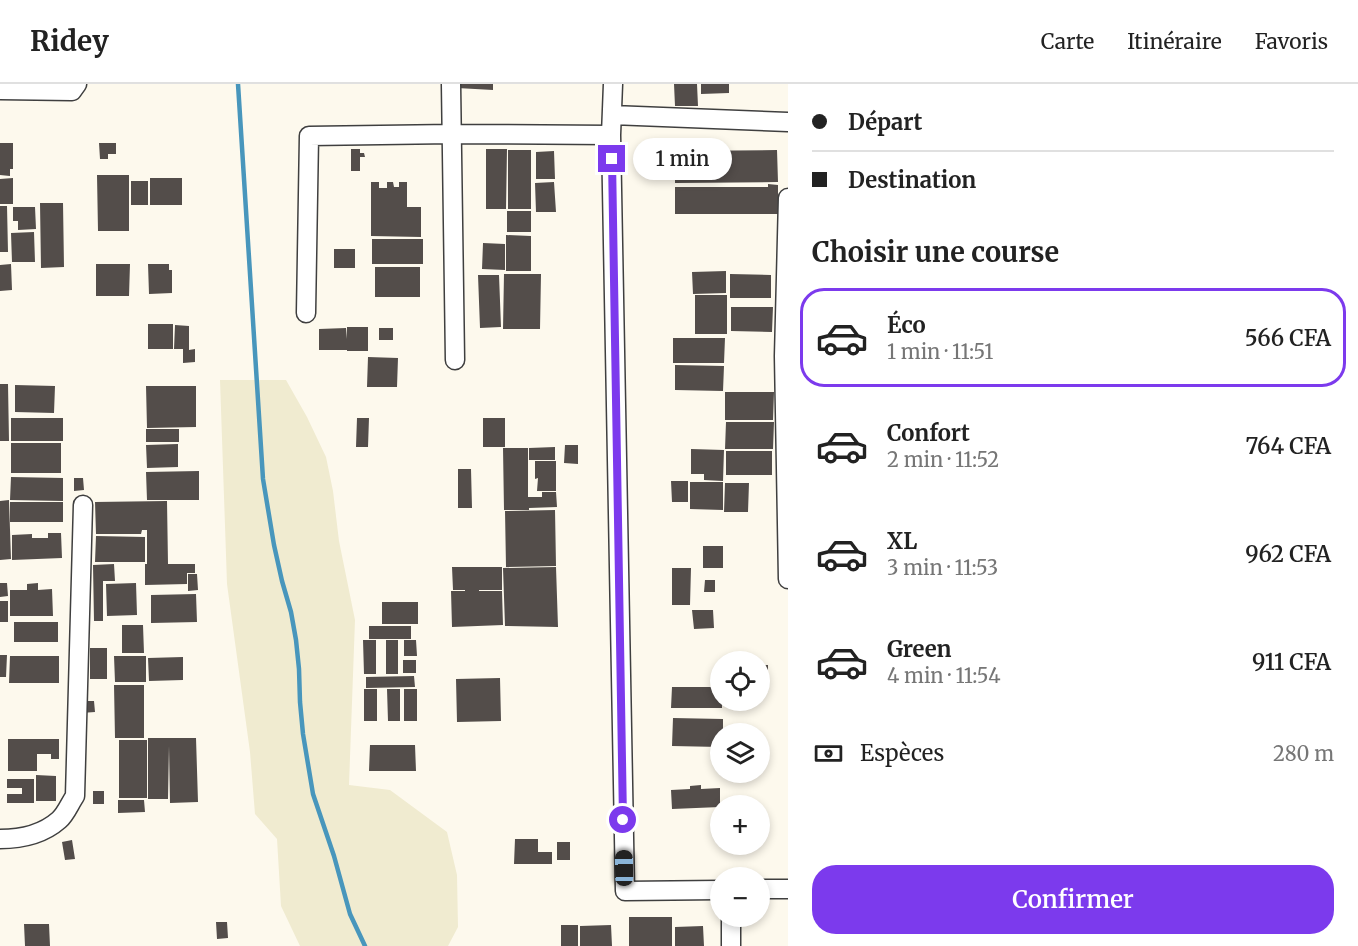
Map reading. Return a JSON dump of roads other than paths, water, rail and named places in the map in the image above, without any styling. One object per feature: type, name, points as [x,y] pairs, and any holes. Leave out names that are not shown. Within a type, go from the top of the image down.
[{"type":"street","points":[[0,90],[72,91],[77,84]]},
{"type":"street","points":[[451,84],[454,360]]},
{"type":"street","points":[[613,84],[611,135],[625,891],[710,890]]},
{"type":"street","points":[[612,116],[788,122]]},
{"type":"street","points":[[306,313],[309,136],[611,135]]},
{"type":"street","points":[[788,198],[784,356],[788,579]]},
{"type":"street","points":[[0,839],[16,839],[37,834],[60,819],[75,795],[83,505]]},
{"type":"street","points":[[770,889],[788,889]]},
{"type":"street","points":[[731,927],[731,946]]},
{"type":"waterway","points":[[238,84],[263,479],[274,545],[296,640],[303,734],[313,794],[350,914],[365,946]]}]
